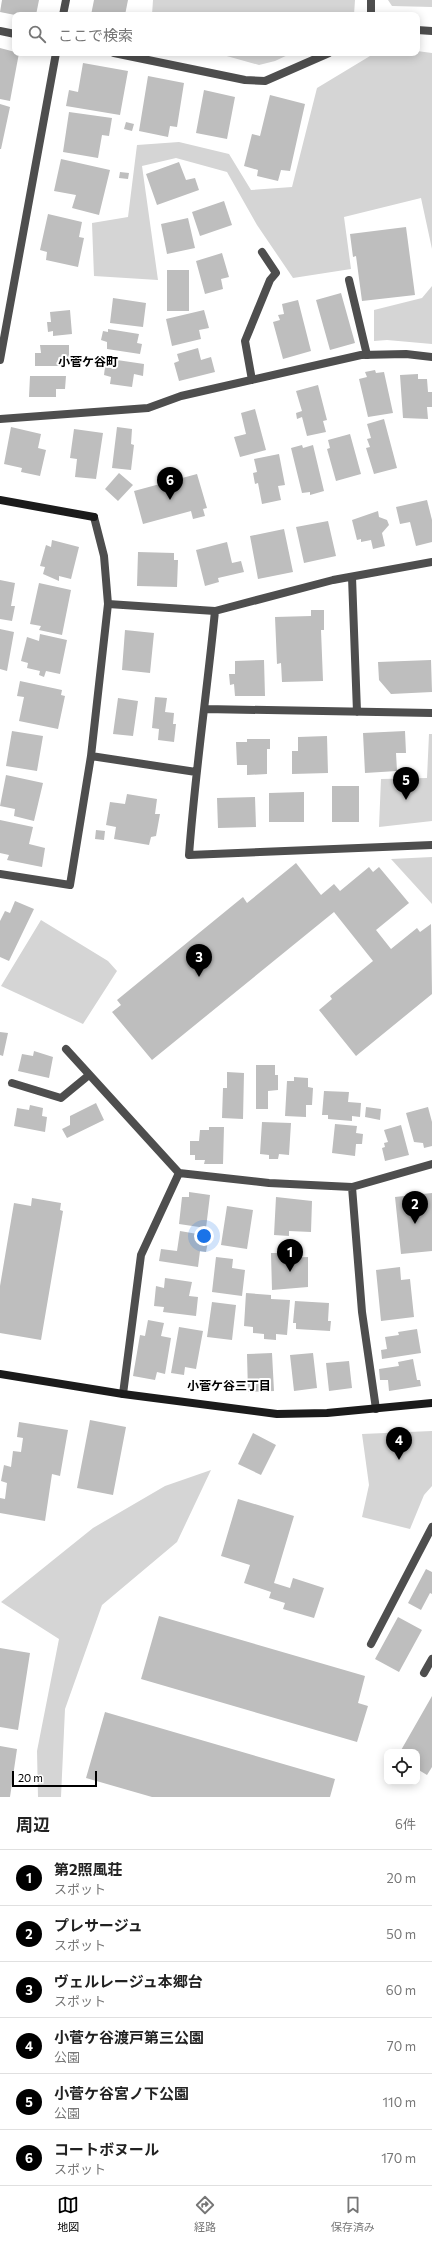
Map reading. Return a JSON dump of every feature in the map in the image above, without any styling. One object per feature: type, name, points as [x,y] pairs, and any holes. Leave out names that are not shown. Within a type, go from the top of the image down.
[{"type":"street","points":[[64,12],[66,0]]},
{"type":"street","points":[[371,0],[371,12]]},
{"type":"street","points":[[420,30],[432,31]]},
{"type":"street","points":[[0,31],[12,33]]},
{"type":"street","points":[[0,360],[55,56]]},
{"type":"street","points":[[129,56],[245,80],[266,81],[322,56]]},
{"type":"street","points":[[252,380],[245,340],[270,280],[276,274],[262,252]]},
{"type":"street","points":[[349,280],[367,355]]},
{"type":"street","points":[[0,419],[148,408],[181,396],[367,355],[406,354],[432,357]]},
{"type":"street","points":[[0,500],[94,517],[104,556],[108,604],[91,756],[70,885],[0,874]]},
{"type":"street","points":[[108,604],[215,611],[352,577],[432,562]]},
{"type":"street","points":[[352,577],[357,712]]},
{"type":"street","points":[[215,611],[205,709],[196,772],[189,855],[432,845]]},
{"type":"street","points":[[205,709],[432,713]]},
{"type":"street","points":[[91,756],[196,772]]},
{"type":"street","points":[[66,1049],[180,1173],[269,1183],[352,1187],[432,1164]]},
{"type":"street","points":[[12,1083],[61,1098],[89,1075]]},
{"type":"street","points":[[123,1394],[141,1255],[180,1173]]},
{"type":"street","points":[[352,1187],[362,1312],[376,1409]]},
{"type":"street","points":[[0,1374],[123,1394],[277,1414],[327,1414],[432,1403]]},
{"type":"street","points":[[370,1644],[432,1527]]},
{"type":"street","points":[[424,1673],[432,1659]]},
{"type":"shaded area","points":[[153,0],[355,0],[354,12],[152,12]]},
{"type":"shaded area","points":[[388,0],[432,0],[432,7],[392,6]]},
{"type":"shaded area","points":[[420,51],[432,53],[432,249],[421,198],[344,217],[351,269],[293,278],[257,225],[227,172],[176,158],[142,166],[158,280],[94,276],[92,223],[128,217],[137,145],[179,142],[229,154],[251,190],[292,187],[317,88],[370,56],[420,56]]},
{"type":"shaded area","points":[[227,56],[286,56],[275,61],[259,65]]},
{"type":"shaded area","points":[[432,286],[432,344],[387,340],[374,341],[374,310],[422,298]]},
{"type":"shaded area","points":[[429,734],[432,734],[432,821],[379,827],[381,779],[427,778]]},
{"type":"shaded area","points":[[432,857],[432,904],[391,859]]},
{"type":"shaded area","points":[[41,920],[108,961],[117,971],[83,1024],[1,986]]},
{"type":"shaded area","points":[[432,1431],[432,1486],[424,1495],[410,1529],[362,1517],[369,1485],[362,1434]]},
{"type":"shaded area","points":[[211,1470],[177,1542],[102,1605],[65,1709],[61,1797],[38,1797],[37,1751],[59,1639],[1,1602],[93,1528],[165,1486]]},
{"type":"building","points":[[2,0],[39,0],[37,12],[12,12],[12,14],[0,12]]},
{"type":"building","points":[[94,0],[128,0],[126,12],[92,12]]},
{"type":"building","points":[[0,48],[12,51],[12,56],[18,56],[10,101],[0,99]]},
{"type":"building","points":[[83,63],[128,71],[120,115],[66,106],[69,90],[78,92]]},
{"type":"building","points":[[148,76],[184,83],[177,127],[170,126],[168,137],[139,131]]},
{"type":"building","points":[[204,90],[235,97],[227,139],[196,133]]},
{"type":"building","points":[[270,95],[305,104],[290,171],[281,170],[278,181],[257,176],[258,170],[244,166],[252,134],[260,136]]},
{"type":"building","points":[[0,104],[10,107],[1,149],[0,149]]},
{"type":"building","points":[[69,112],[112,118],[109,136],[102,135],[98,158],[63,152]]},
{"type":"building","points":[[126,122],[134,124],[132,131],[124,129]]},
{"type":"building","points":[[61,159],[110,170],[99,215],[72,208],[76,195],[54,191]]},
{"type":"building","points":[[179,162],[186,180],[195,178],[199,190],[157,205],[146,174]]},
{"type":"building","points":[[120,172],[129,173],[128,179],[119,178]]},
{"type":"building","points":[[224,201],[232,225],[200,236],[192,212]]},
{"type":"building","points":[[48,214],[82,222],[79,237],[84,238],[78,267],[46,260],[47,252],[40,250]]},
{"type":"building","points":[[188,218],[195,248],[167,254],[161,224]]},
{"type":"building","points":[[406,227],[415,295],[362,301],[356,256],[353,257],[350,234]]},
{"type":"building","points":[[222,253],[229,277],[221,279],[223,289],[205,294],[196,261]]},
{"type":"building","points":[[167,270],[189,270],[189,311],[167,311]]},
{"type":"building","points":[[341,293],[355,343],[330,350],[316,300]]},
{"type":"building","points":[[113,298],[146,303],[143,327],[110,323]]},
{"type":"building","points":[[298,300],[311,351],[283,359],[273,322],[280,320],[278,315],[284,314],[282,304]]},
{"type":"building","points":[[70,310],[72,334],[53,336],[53,331],[48,332],[47,322],[51,322],[50,312]]},
{"type":"building","points":[[204,310],[209,328],[199,330],[201,339],[172,346],[166,319]]},
{"type":"building","points":[[108,329],[139,334],[137,343],[142,344],[140,354],[107,349],[107,342],[101,340],[103,331],[108,332]]},
{"type":"building","points":[[40,345],[69,345],[69,366],[35,366],[35,353],[41,353]]},
{"type":"building","points":[[198,348],[201,360],[211,357],[215,372],[179,381],[174,363],[179,361],[177,354]]},
{"type":"building","points":[[117,360],[144,364],[143,376],[134,374],[132,387],[110,384],[111,377],[104,375],[105,367],[116,369]]},
{"type":"building","points":[[375,370],[376,373],[384,372],[393,413],[368,417],[359,379],[367,377],[365,372]]},
{"type":"building","points":[[418,374],[418,379],[427,379],[428,392],[432,392],[432,407],[427,407],[428,419],[403,418],[400,375]]},
{"type":"building","points":[[30,376],[66,376],[65,389],[56,389],[56,397],[29,397]]},
{"type":"building","points":[[318,385],[327,420],[323,421],[326,432],[307,436],[302,417],[297,419],[296,413],[302,411],[296,391]]},
{"type":"building","points":[[255,409],[266,450],[240,457],[234,437],[246,434],[241,413]]},
{"type":"building","points":[[384,419],[397,468],[374,474],[366,448],[370,447],[367,439],[371,438],[367,424]]},
{"type":"building","points":[[11,427],[41,434],[38,448],[46,450],[40,476],[21,472],[22,468],[4,464]]},
{"type":"building","points":[[117,427],[132,429],[131,444],[134,445],[131,470],[112,468]]},
{"type":"building","points":[[74,429],[103,433],[96,479],[75,477],[77,459],[70,458]]},
{"type":"building","points":[[350,434],[361,474],[336,481],[327,449],[330,448],[328,440]]},
{"type":"building","points":[[302,445],[303,448],[313,445],[324,491],[310,495],[310,492],[302,493],[291,448]]},
{"type":"building","points":[[279,454],[285,485],[278,486],[281,500],[262,504],[258,483],[255,484],[253,473],[257,472],[254,459]]},
{"type":"building","points":[[119,473],[133,485],[118,501],[105,489]]},
{"type":"building","points":[[197,474],[207,508],[203,509],[205,516],[193,519],[191,511],[143,524],[134,491]]},
{"type":"building","points":[[427,500],[432,520],[432,542],[416,546],[410,522],[400,524],[396,507]]},
{"type":"building","points":[[378,511],[379,517],[387,520],[389,525],[382,533],[385,546],[373,549],[371,540],[361,542],[361,539],[357,540],[352,520]]},
{"type":"building","points":[[328,521],[336,556],[304,563],[296,527]]},
{"type":"building","points":[[284,529],[293,572],[258,579],[250,536]]},
{"type":"building","points":[[52,540],[79,547],[71,579],[59,576],[59,581],[43,574],[45,567],[40,566],[46,545],[51,547]]},
{"type":"building","points":[[227,542],[232,563],[241,561],[244,572],[218,578],[219,582],[205,586],[196,550]]},
{"type":"building","points":[[138,552],[174,553],[174,560],[178,560],[177,587],[137,586]]},
{"type":"building","points":[[0,580],[15,583],[11,606],[15,606],[12,621],[0,619]]},
{"type":"building","points":[[39,583],[71,590],[62,635],[39,630],[41,626],[30,624]]},
{"type":"building","points":[[311,610],[324,610],[324,630],[321,630],[323,681],[282,682],[281,663],[277,664],[275,617],[311,616]]},
{"type":"building","points":[[0,629],[14,632],[7,671],[0,669]]},
{"type":"building","points":[[125,630],[154,633],[150,673],[122,670]]},
{"type":"building","points":[[40,634],[67,640],[60,674],[46,671],[44,677],[39,675],[40,671],[27,668],[28,663],[21,661],[27,637],[39,641]]},
{"type":"building","points":[[264,660],[265,696],[235,696],[234,684],[230,685],[229,674],[235,674],[235,661]]},
{"type":"building","points":[[431,660],[432,692],[391,694],[379,680],[378,662]]},
{"type":"building","points":[[20,681],[62,690],[61,695],[65,696],[58,729],[19,721],[24,697],[17,696]]},
{"type":"building","points":[[155,697],[167,698],[165,712],[174,713],[173,724],[176,724],[174,742],[158,740],[159,729],[152,728]]},
{"type":"building","points":[[118,698],[138,701],[133,736],[113,734]]},
{"type":"building","points":[[12,731],[43,736],[37,771],[6,766]]},
{"type":"building","points":[[405,731],[406,753],[396,753],[397,771],[365,773],[363,733]]},
{"type":"building","points":[[327,736],[328,773],[292,774],[292,751],[298,751],[298,737]]},
{"type":"building","points":[[247,739],[270,739],[270,749],[267,749],[267,774],[247,775],[247,765],[237,765],[236,742],[247,742]]},
{"type":"building","points":[[6,775],[43,783],[34,821],[14,816],[15,809],[0,806]]},
{"type":"building","points":[[332,786],[359,786],[359,822],[332,822]]},
{"type":"building","points":[[304,792],[304,822],[269,822],[269,793]]},
{"type":"building","points":[[127,794],[157,799],[155,814],[160,814],[156,836],[151,837],[149,845],[114,839],[116,827],[106,825],[110,802],[125,804]]},
{"type":"building","points":[[255,797],[256,827],[218,828],[217,798]]},
{"type":"building","points":[[0,820],[33,827],[29,844],[45,848],[42,867],[7,860],[9,855],[0,853]]},
{"type":"building","points":[[96,830],[105,831],[104,840],[95,839]]},
{"type":"building","points":[[296,863],[321,895],[334,884],[340,891],[369,867],[373,872],[379,867],[409,903],[376,930],[391,949],[417,928],[420,932],[431,924],[432,994],[356,1056],[319,1010],[332,999],[330,996],[373,961],[334,912],[152,1060],[112,1012],[121,1005],[117,1000],[243,897],[247,903]]},
{"type":"building","points":[[15,901],[34,909],[9,961],[0,957],[0,921],[5,911],[10,913]]},
{"type":"building","points":[[0,1032],[8,1033],[3,1056],[0,1055]]},
{"type":"building","points":[[34,1051],[53,1057],[49,1078],[18,1071],[22,1054],[33,1056]]},
{"type":"building","points":[[256,1065],[275,1065],[275,1075],[278,1075],[278,1090],[268,1091],[268,1109],[256,1109]]},
{"type":"building","points":[[227,1072],[244,1073],[243,1119],[222,1118],[223,1088],[227,1088]]},
{"type":"building","points":[[294,1077],[308,1078],[308,1087],[313,1088],[312,1105],[306,1105],[306,1117],[285,1116],[287,1081],[294,1081]]},
{"type":"building","points":[[324,1091],[349,1092],[348,1102],[361,1103],[360,1117],[352,1116],[352,1121],[328,1119],[328,1115],[322,1115]]},
{"type":"building","points":[[96,1103],[104,1120],[67,1138],[62,1129],[70,1125],[70,1116]]},
{"type":"building","points":[[30,1105],[43,1108],[42,1116],[47,1117],[45,1132],[14,1126],[17,1108],[29,1110]]},
{"type":"building","points":[[366,1107],[381,1109],[380,1120],[365,1117]]},
{"type":"building","points":[[428,1107],[432,1122],[432,1146],[424,1148],[423,1143],[414,1142],[406,1113]]},
{"type":"building","points":[[262,1122],[291,1123],[289,1155],[279,1154],[278,1159],[269,1159],[269,1155],[260,1154]]},
{"type":"building","points":[[335,1124],[357,1126],[356,1133],[363,1134],[362,1144],[356,1144],[355,1156],[332,1153]]},
{"type":"building","points":[[401,1125],[409,1155],[385,1161],[382,1148],[385,1147],[384,1143],[388,1142],[384,1130]]},
{"type":"building","points":[[209,1127],[224,1127],[223,1164],[204,1164],[205,1160],[195,1160],[195,1155],[190,1155],[190,1141],[199,1141],[200,1130],[209,1130]]},
{"type":"building","points":[[189,1192],[210,1195],[206,1228],[179,1224],[182,1197],[189,1197]]},
{"type":"building","points":[[432,1193],[432,1251],[401,1254],[395,1197]]},
{"type":"building","points":[[276,1197],[312,1201],[311,1232],[289,1231],[289,1236],[274,1235]]},
{"type":"building","points":[[32,1198],[61,1203],[60,1210],[63,1211],[41,1340],[0,1333],[0,1286],[14,1203],[31,1206]]},
{"type":"building","points":[[227,1206],[253,1210],[247,1249],[221,1245]]},
{"type":"building","points":[[180,1231],[209,1236],[206,1252],[200,1251],[198,1267],[159,1261],[161,1249],[177,1251]]},
{"type":"building","points":[[271,1253],[285,1253],[285,1258],[308,1257],[308,1287],[272,1290]]},
{"type":"building","points":[[216,1257],[233,1259],[232,1268],[245,1270],[242,1296],[212,1292]]},
{"type":"building","points":[[400,1267],[401,1280],[410,1279],[414,1317],[381,1321],[376,1270]]},
{"type":"building","points":[[165,1278],[192,1282],[189,1296],[198,1297],[196,1316],[163,1312],[164,1307],[154,1306],[156,1286],[164,1288]]},
{"type":"building","points":[[246,1293],[271,1295],[271,1299],[290,1300],[287,1335],[276,1334],[276,1340],[264,1339],[264,1334],[253,1333],[253,1327],[244,1326]]},
{"type":"building","points":[[295,1301],[329,1303],[328,1321],[331,1321],[330,1331],[296,1329],[296,1323],[293,1323]]},
{"type":"building","points":[[212,1302],[236,1305],[232,1340],[207,1337]]},
{"type":"building","points":[[148,1320],[164,1323],[161,1336],[171,1338],[165,1374],[157,1372],[155,1380],[133,1376],[140,1335],[145,1336]]},
{"type":"building","points":[[179,1327],[203,1331],[196,1369],[185,1367],[184,1375],[171,1373]]},
{"type":"building","points":[[417,1329],[421,1353],[382,1359],[381,1350],[387,1349],[385,1337],[399,1335],[398,1332]]},
{"type":"building","points":[[272,1353],[274,1391],[248,1392],[247,1354]]},
{"type":"building","points":[[313,1353],[317,1388],[294,1391],[290,1355]]},
{"type":"building","points":[[413,1359],[417,1380],[420,1380],[421,1386],[389,1391],[388,1380],[380,1380],[379,1369],[399,1366],[398,1362]]},
{"type":"building","points":[[349,1361],[352,1388],[329,1391],[326,1363]]},
{"type":"building","points":[[90,1420],[126,1427],[113,1495],[77,1488]]},
{"type":"building","points":[[19,1422],[68,1430],[60,1476],[52,1474],[45,1521],[0,1513],[0,1498],[5,1499],[7,1483],[1,1481],[4,1465],[11,1467],[13,1451],[21,1452],[23,1438],[17,1437]]},
{"type":"building","points":[[253,1433],[276,1445],[261,1475],[238,1464]]},
{"type":"building","points":[[238,1499],[294,1516],[274,1583],[290,1588],[293,1578],[324,1588],[314,1618],[283,1609],[285,1603],[269,1598],[271,1592],[244,1583],[250,1565],[221,1556]]},
{"type":"building","points":[[426,1569],[432,1572],[432,1594],[430,1593],[421,1610],[408,1603]]},
{"type":"building","points":[[159,1616],[365,1676],[358,1703],[368,1706],[357,1742],[141,1679]]},
{"type":"building","points":[[398,1617],[422,1630],[399,1672],[375,1659]]},
{"type":"building","points":[[0,1648],[30,1653],[18,1730],[0,1727]]},
{"type":"building","points":[[432,1696],[432,1767],[427,1775],[420,1771],[420,1749],[402,1749]]},
{"type":"building","points":[[105,1712],[335,1779],[330,1797],[152,1797],[86,1778]]},
{"type":"building","points":[[0,1746],[17,1749],[10,1797],[0,1797]]},
{"type":"place","name":"コートボヌール","points":[[170,500]]},
{"type":"place","name":"小菅ケ谷宮ノ下公園","points":[[406,800]]},
{"type":"place","name":"ヴェルレージュ本郷台","points":[[199,977]]},
{"type":"place","name":"プレサージュ","points":[[415,1224]]},
{"type":"place","name":"第2照風荘","points":[[290,1272]]},
{"type":"place","name":"小菅ケ谷渡戸第三公園","points":[[399,1460]]},
{"type":"district","name":"小菅ケ谷町","points":[[88,362]]},
{"type":"district","name":"小菅ケ谷三丁目","points":[[229,1386]]}]
